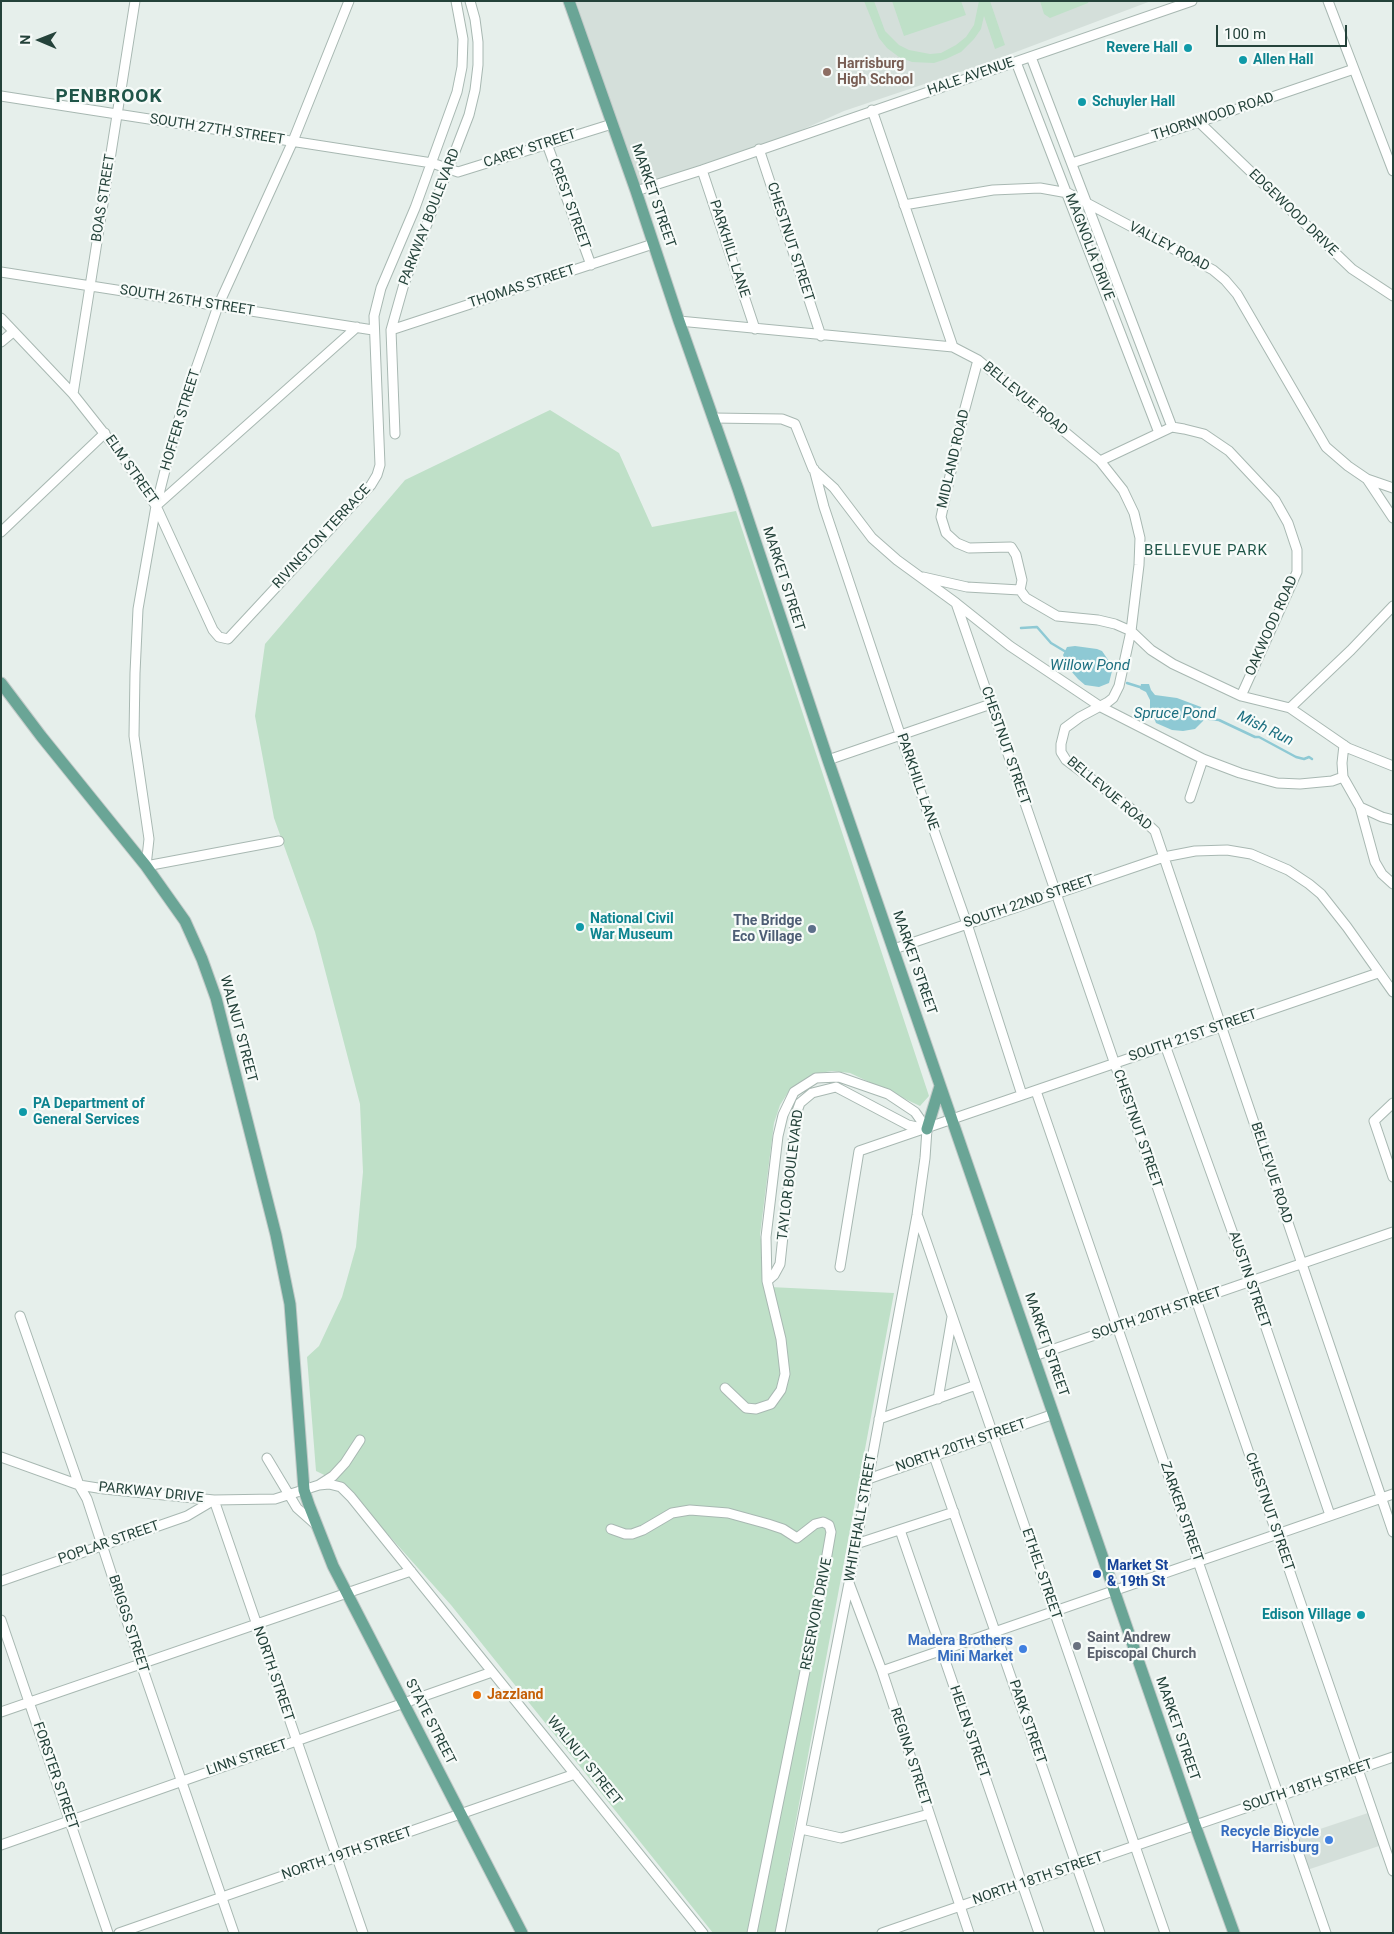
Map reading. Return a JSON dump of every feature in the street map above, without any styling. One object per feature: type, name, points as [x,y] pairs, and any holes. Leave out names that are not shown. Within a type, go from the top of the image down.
[{"type":"main road","name":"MARKET STREET","points":[[569,1],[636,191],[678,321],[713,418],[940,1086],[1234,1933]]},
{"type":"main road","name":"WALNUT STREET","points":[[1,683],[146,866],[185,921],[202,959],[216,998],[276,1235],[290,1304],[304,1490]]},
{"type":"main road","points":[[926,1129],[940,1086]]},
{"type":"main road","name":"STATE STREET","points":[[304,1490],[315,1524],[333,1566],[522,1933]]},
{"type":"street","name":"BOAS STREET","points":[[73,394],[135,1]]},
{"type":"street","name":"HOFFER STREET","points":[[146,866],[149,839],[134,736],[135,673],[138,609],[156,506],[175,431],[218,306],[293,142],[349,1]]},
{"type":"street","name":"PARKWAY BOULEVARD","points":[[373,330],[374,316],[381,288],[451,112],[462,68],[463,39],[456,1]]},
{"type":"street","name":"PARKWAY BOULEVARD","points":[[395,434],[391,330],[404,284],[469,115],[478,65],[478,42],[470,1]]},
{"type":"street","name":"HALE AVENUE","points":[[636,191],[1192,1]]},
{"type":"street","points":[[1328,1],[1393,171]]},
{"type":"street","name":"MAGNOLIA DRIVE","points":[[1031,57],[1172,427]]},
{"type":"street","name":"MAGNOLIA DRIVE","points":[[1016,62],[1159,433]]},
{"type":"street","name":"THORNWOOD ROAD","points":[[1072,163],[1354,69]]},
{"type":"street","name":"SOUTH 27TH STREET","points":[[1,96],[432,163],[448,170]]},
{"type":"street","points":[[872,110],[953,348]]},
{"type":"street","name":"EDGEWOOD DRIVE","points":[[1199,122],[1352,269],[1393,296]]},
{"type":"street","name":"CAREY STREET","points":[[448,170],[458,172],[612,124]]},
{"type":"street","name":"CREST STREET","points":[[546,144],[591,265]]},
{"type":"street","name":"CHESTNUT STREET","points":[[759,149],[821,336]]},
{"type":"street","name":"PARKHILL LANE","points":[[702,170],[755,329]]},
{"type":"street","name":"VALLEY ROAD","points":[[904,205],[993,190],[1040,188],[1068,193],[1213,270],[1237,294],[1326,447],[1348,466],[1368,479],[1393,488]]},
{"type":"street","name":"THOMAS STREET","points":[[391,330],[653,244]]},
{"type":"street","name":"SOUTH 26TH STREET","points":[[1,272],[373,330]]},
{"type":"street","name":"ELM STREET","points":[[1,318],[73,394],[106,433],[156,506],[213,630],[219,637],[228,639]]},
{"type":"street","name":"BELLEVUE ROAD","points":[[678,321],[953,348],[978,360],[1100,462],[1122,490],[1134,513],[1140,538],[1132,631],[1119,686],[1113,698],[1100,707],[1080,716],[1065,728],[1061,752],[1066,760],[1129,807],[1155,832],[1393,1532]]},
{"type":"street","points":[[156,506],[357,328]]},
{"type":"street","name":"RIVINGTON TERRACE","points":[[228,639],[371,485],[377,475],[380,465],[373,330]]},
{"type":"street","points":[[1,342],[13,332]]},
{"type":"street","name":"MIDLAND ROAD","points":[[978,360],[964,412],[941,517],[946,533],[957,543],[969,548],[1011,547],[1016,555],[1022,580],[1020,590]]},
{"type":"street","points":[[713,418],[782,419],[794,424],[802,439],[813,469],[834,488],[872,538],[1010,646],[1100,707],[1203,759],[1240,773],[1277,783],[1316,783],[1332,781],[1343,777]]},
{"type":"street","points":[[1100,462],[1172,427]]},
{"type":"street","name":"OAKWOOD ROAD","points":[[1172,427],[1204,434],[1229,451],[1275,500],[1288,523],[1298,550],[1297,572],[1240,696]]},
{"type":"street","points":[[1,532],[106,433]]},
{"type":"street","name":"PARKHILL LANE","points":[[813,469],[900,734],[967,924],[1022,1095]]},
{"type":"street","points":[[1368,479],[1393,518]]},
{"type":"street","points":[[919,576],[968,587],[1020,590],[1026,598],[1057,616],[1098,620],[1115,624],[1132,631],[1151,650],[1173,664],[1240,696],[1290,708],[1344,745],[1393,766]]},
{"type":"street","name":"CHESTNUT STREET","points":[[956,603],[1393,1870]]},
{"type":"street","points":[[1290,708],[1351,650],[1393,606]]},
{"type":"street","points":[[828,760],[991,704]]},
{"type":"street","points":[[1344,745],[1343,777],[1360,807],[1375,862],[1382,874],[1393,884]]},
{"type":"street","points":[[1190,798],[1203,759]]},
{"type":"street","points":[[1360,807],[1382,818],[1393,820]]},
{"type":"street","points":[[146,866],[279,841]]},
{"type":"street","name":"SOUTH 22ND STREET","points":[[894,949],[1164,856],[1195,851],[1227,850],[1251,854],[1288,870],[1321,894],[1393,992]]},
{"type":"street","name":"SOUTH 21ST STREET","points":[[952,1120],[1378,972]]},
{"type":"street","name":"AUSTIN STREET","points":[[1165,1046],[1250,1282],[1330,1515]]},
{"type":"street","name":"TAYLOR BOULEVARD","points":[[725,1388],[746,1408],[756,1409],[771,1404],[781,1390],[785,1374],[783,1351],[767,1281],[766,1237],[774,1159],[783,1115],[794,1092],[816,1078],[839,1077],[888,1094],[915,1112],[926,1129]]},
{"type":"street","name":"TAYLOR BOULEVARD","points":[[767,1281],[774,1275],[780,1264],[796,1114],[800,1104],[812,1093],[836,1086],[908,1125],[926,1129]]},
{"type":"street","name":"ZARKER STREET","points":[[1036,1091],[1326,1933]]},
{"type":"street","points":[[1392,1174],[1374,1121],[1393,1103]]},
{"type":"street","points":[[840,1267],[859,1151],[952,1120]]},
{"type":"street","name":"WHITEHALL STREET","points":[[780,1933],[849,1583],[917,1215],[927,1144],[926,1129]]},
{"type":"street","name":"ETHEL STREET","points":[[917,1215],[1165,1933]]},
{"type":"street","name":"SOUTH 20TH STREET","points":[[1034,1356],[1393,1232]]},
{"type":"street","name":"BRIGGS STREET","points":[[20,1316],[79,1485],[86,1499],[234,1933]]},
{"type":"street","points":[[938,1398],[952,1316]]},
{"type":"street","points":[[879,1419],[976,1386]]},
{"type":"street","name":"NORTH 20TH STREET","points":[[868,1479],[1054,1414]]},
{"type":"street","points":[[319,1485],[339,1471],[360,1440]]},
{"type":"street","name":"PARK STREET","points":[[934,1456],[1100,1933]]},
{"type":"street","name":"PARKWAY DRIVE","points":[[1,1457],[79,1485],[214,1500],[275,1499],[319,1485]]},
{"type":"street","name":"STATE STREET","points":[[267,1458],[297,1508],[315,1524]]},
{"type":"street","name":"WALNUT STREET","points":[[319,1485],[329,1484],[341,1487],[351,1497],[702,1933]]},
{"type":"street","points":[[882,1672],[1393,1494]]},
{"type":"street","name":"POPLAR STREET","points":[[1,1581],[186,1516],[214,1500]]},
{"type":"street","name":"NORTH STREET","points":[[214,1500],[362,1933]]},
{"type":"street","name":"RESERVOIR DRIVE","points":[[610,1530],[632,1534],[643,1530],[672,1513],[690,1510],[728,1513],[783,1529],[796,1538],[815,1524],[823,1522],[829,1525],[832,1532],[752,1933]]},
{"type":"street","points":[[856,1544],[954,1512]]},
{"type":"street","name":"HELEN STREET","points":[[900,1530],[1039,1933]]},
{"type":"street","points":[[1,1712],[411,1571]]},
{"type":"street","name":"REGINA STREET","points":[[849,1583],[882,1672],[969,1933]]},
{"type":"street","name":"FORSTER STREET","points":[[1,1620],[108,1933]]},
{"type":"street","name":"LINN STREET","points":[[1,1845],[492,1672]]},
{"type":"street","name":"SOUTH 18TH STREET","points":[[1195,1825],[1393,1757]]},
{"type":"street","name":"NORTH 19TH STREET","points":[[119,1933],[575,1774]]},
{"type":"street","points":[[801,1829],[841,1838],[929,1814]]},
{"type":"street","name":"NORTH 18TH STREET","points":[[882,1933],[1195,1825]]},
{"type":"shaded area","points":[[576,1],[1151,1],[984,64],[844,111],[757,150],[636,190]]},
{"type":"shaded area","name":"Recycle Bicycle Harrisburg","points":[[1368,1813],[1379,1846],[1307,1870],[1296,1837]]},
{"type":"green space","points":[[864,1],[874,1],[885,31],[899,45],[909,50],[930,54],[941,53],[966,37],[974,25],[979,1],[990,1],[1005,45],[995,49],[984,16],[981,29],[961,52],[934,63],[912,62],[899,57],[887,48],[879,38]]},
{"type":"green space","points":[[892,1],[961,1],[966,15],[904,36]]},
{"type":"green space","points":[[1040,1],[1089,1],[1050,18],[1044,14]]},
{"type":"green space","points":[[550,410],[619,453],[652,527],[736,511],[929,1096],[920,1106],[850,1073],[832,1071],[813,1074],[789,1091],[780,1105],[774,1123],[760,1235],[770,1287],[894,1293],[775,1933],[713,1933],[451,1605],[343,1484],[316,1471],[307,1357],[319,1346],[342,1297],[356,1247],[363,1172],[360,1104],[315,932],[274,818],[255,716],[265,644],[405,480]]},
{"type":"water","name":"Willow Pond","points":[[1075,646],[1102,651],[1111,664],[1112,671],[1109,683],[1099,687],[1085,685],[1078,679],[1071,671],[1071,665],[1065,660],[1063,655],[1067,647]]},
{"type":"water","name":"Spruce Pond","points":[[1141,684],[1149,684],[1155,695],[1177,698],[1201,707],[1205,715],[1203,721],[1195,729],[1183,731],[1172,730],[1156,723],[1150,708],[1150,700],[1146,692],[1140,689]]},
{"type":"waterway","points":[[1021,628],[1037,627],[1051,643],[1066,652]]},
{"type":"waterway","name":"Mish Run","points":[[1127,683],[1143,688]]},
{"type":"waterway","name":"Mish Run","points":[[1202,718],[1219,720],[1255,737],[1259,737],[1296,757],[1304,759],[1309,757],[1312,759]]},
{"type":"place","name":"Revere Hall","points":[[1188,48]]},
{"type":"place","name":"Allen Hall","points":[[1243,60]]},
{"type":"place","name":"Harrisburg High School","points":[[827,72]]},
{"type":"place","name":"Schuyler Hall","points":[[1082,102]]},
{"type":"place","name":"National Civil War Museum","points":[[580,927]]},
{"type":"place","name":"The Bridge Eco Village","points":[[812,929]]},
{"type":"place","name":"PA Department of General Services","points":[[23,1112]]},
{"type":"place","name":"Market St & 19th St","points":[[1097,1574]]},
{"type":"place","name":"Edison Village","points":[[1361,1615]]},
{"type":"place","name":"Saint Andrew Episcopal Church","points":[[1077,1646]]},
{"type":"place","name":"Madera Brothers Mini Market","points":[[1023,1649]]},
{"type":"place","name":"Jazzland","points":[[477,1695]]},
{"type":"place","name":"Recycle Bicycle Harrisburg","points":[[1329,1840]]},
{"type":"district","name":"PENBROOK","points":[[109,97]]},
{"type":"district","name":"BELLEVUE PARK","points":[[1206,551]]}]
